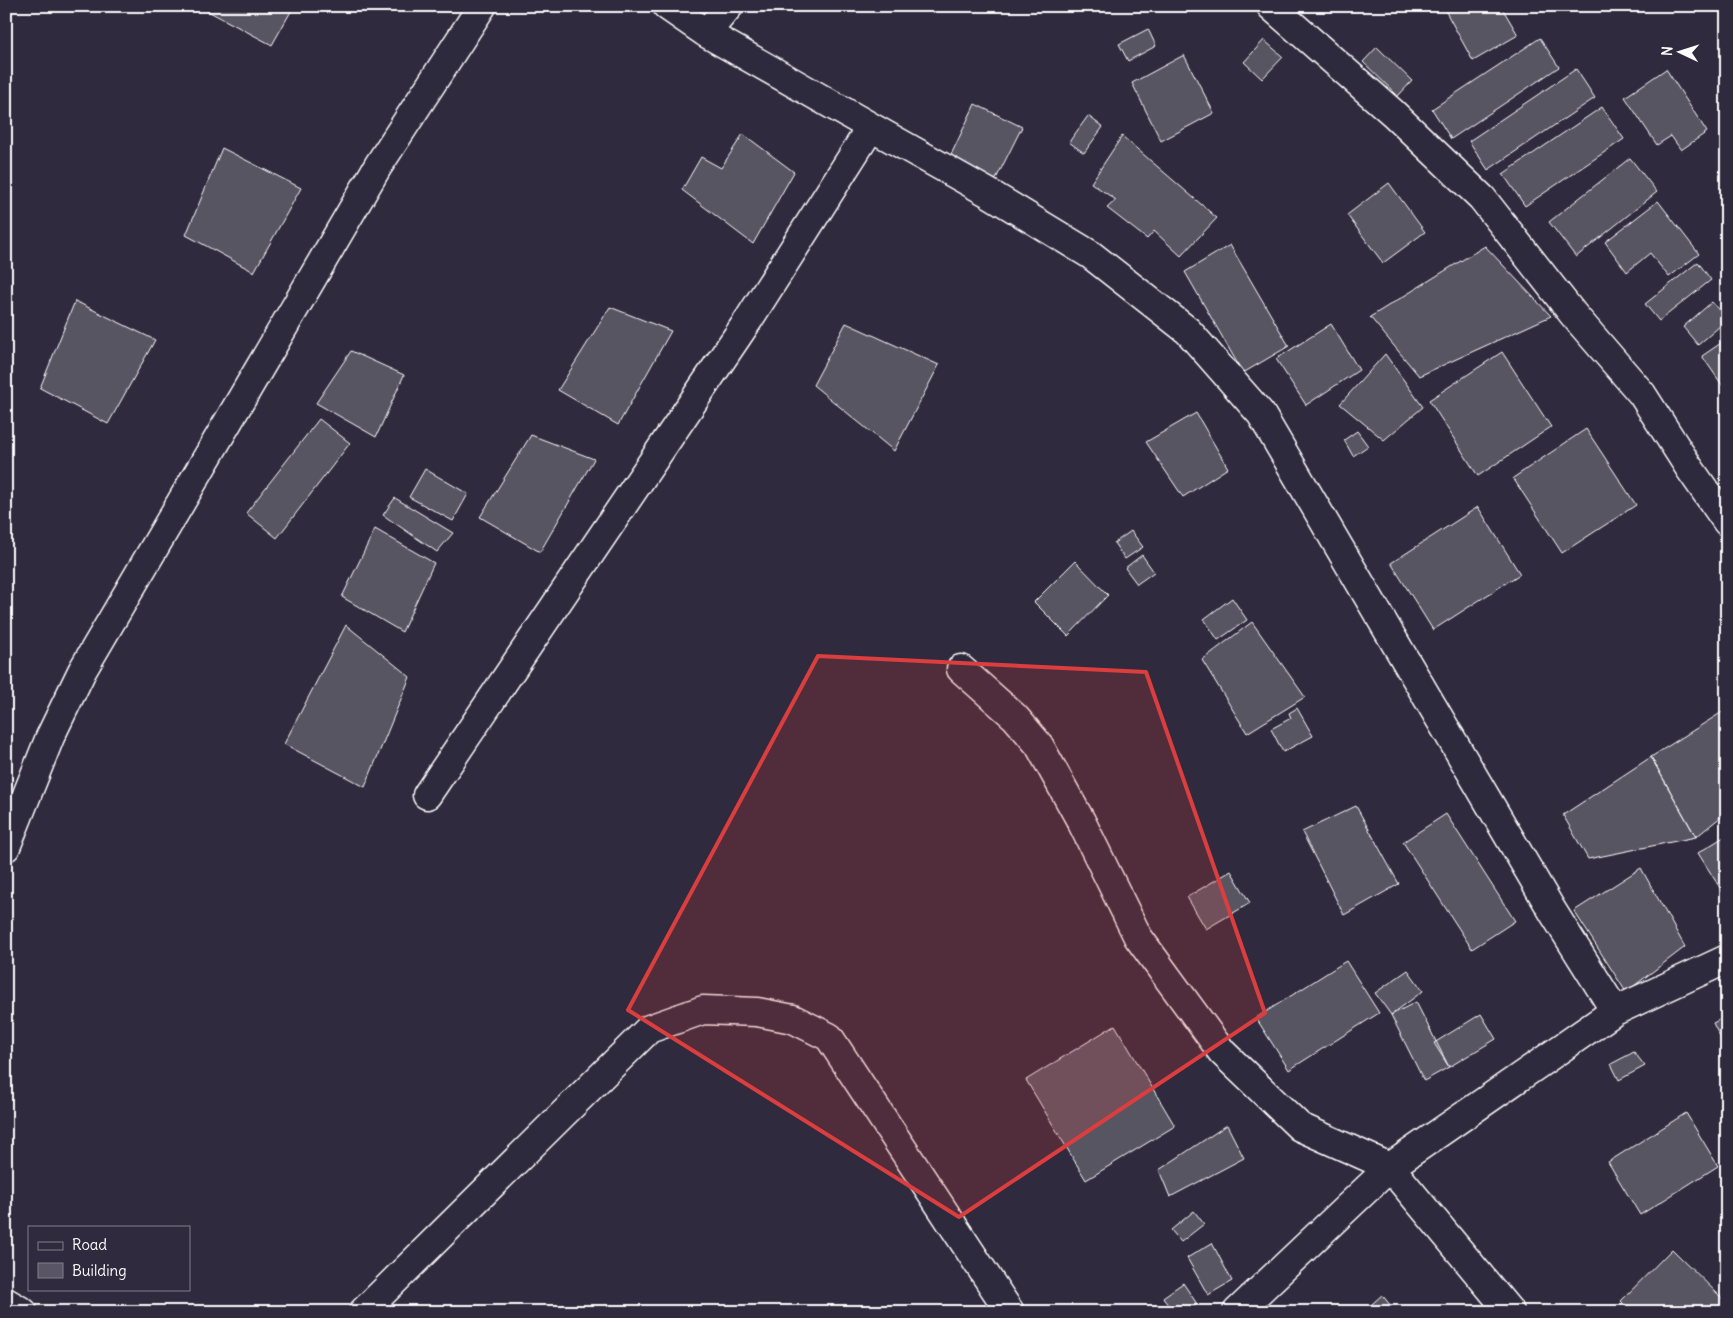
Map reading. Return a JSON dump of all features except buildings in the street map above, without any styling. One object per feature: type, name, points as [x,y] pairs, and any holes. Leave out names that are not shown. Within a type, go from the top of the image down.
[{"type":"street","points":[[6,847],[50,737],[82,671],[378,166],[482,6]]},
{"type":"street","points":[[668,6],[706,34],[987,192],[1091,255],[1188,331],[1261,414],[1553,912],[1615,1011]]},
{"type":"street","points":[[706,34],[729,6]]},
{"type":"street","points":[[1271,6],[1393,113],[1482,198],[1573,314],[1642,394],[1690,469],[1727,522]]},
{"type":"street","points":[[427,795],[749,319],[871,127]]},
{"type":"street","points":[[961,670],[1015,717],[1039,745],[1081,821],[1138,937],[1222,1052],[1300,1127],[1390,1167],[1510,1312]]},
{"type":"street","points":[[1237,1312],[1390,1167],[1615,1011],[1727,959]]},
{"type":"street","points":[[363,1312],[649,1029],[703,1010],[757,1012],[793,1019],[829,1037],[1010,1312]]},
{"type":"street","points":[[6,1302],[23,1312]]},
{"type":"highlighted area","points":[[818,656],[1146,672],[1265,1013],[959,1217],[628,1010]]}]
